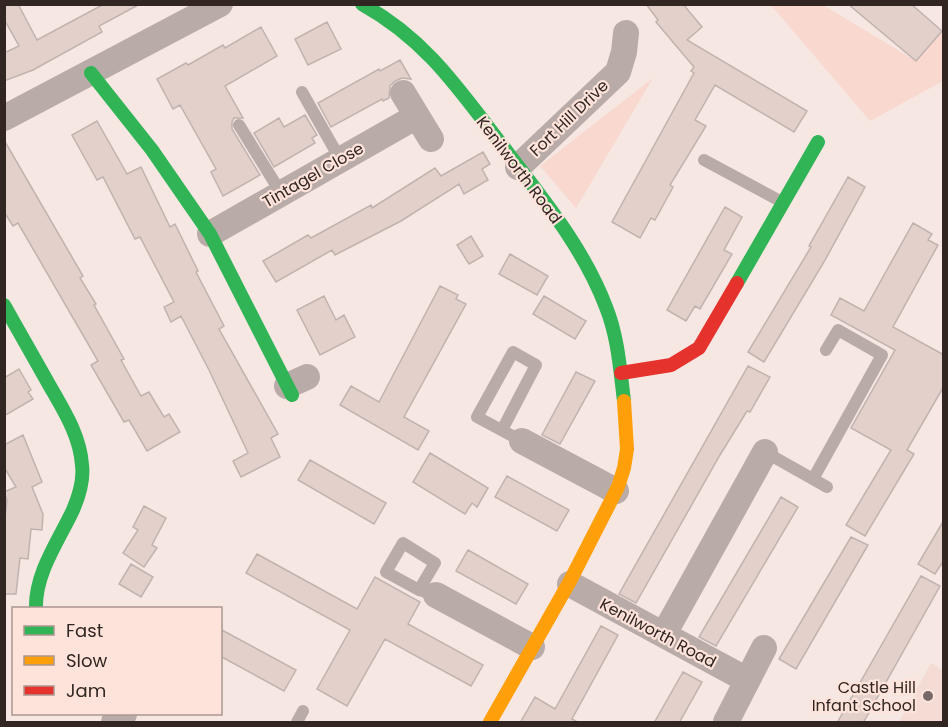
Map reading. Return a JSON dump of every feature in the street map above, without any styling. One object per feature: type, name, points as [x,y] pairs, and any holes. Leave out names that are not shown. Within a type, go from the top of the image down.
[{"type":"street","points":[[4,118],[220,4]]},
{"type":"street","name":"Kenilworth Road","points":[[362,4],[384,14],[420,43],[564,228],[589,267],[607,307],[617,347],[628,427],[626,459],[616,491],[570,584],[490,723]]},
{"type":"street","name":"Fort Hill Drive","points":[[518,167],[618,72],[624,52],[626,33]]},
{"type":"street","points":[[91,73],[152,150],[210,234],[295,386]]},
{"type":"street","points":[[403,93],[430,139]]},
{"type":"street","name":"Tintagel Close","points":[[210,234],[417,116]]},
{"type":"street","points":[[621,373],[666,367],[685,360],[699,348],[818,142]]},
{"type":"street","points":[[4,305],[11,331],[73,429],[83,460],[82,487],[45,567],[35,600],[36,607]]},
{"type":"street","points":[[512,435],[616,491]]},
{"type":"street","points":[[664,634],[765,452]]},
{"type":"street","name":"Kenilworth Road","points":[[570,584],[747,680]]},
{"type":"street","points":[[428,592],[532,647]]},
{"type":"street","points":[[726,723],[764,648]]},
{"type":"lane","points":[[302,92],[340,159]]},
{"type":"lane","points":[[240,125],[281,193]]},
{"type":"lane","points":[[704,160],[783,202]]},
{"type":"lane","points":[[813,479],[882,355],[838,330],[826,350]]},
{"type":"lane","points":[[513,352],[536,365],[512,435],[477,417],[513,352]]},
{"type":"lane","points":[[765,452],[827,487]]},
{"type":"lane","points":[[297,723],[303,711]]},
{"type":"shaded area","points":[[771,5],[823,5],[916,61],[943,31],[943,81],[870,121]]},
{"type":"shaded area","points":[[653,78],[576,208],[540,166]]},
{"type":"shaded area","name":"Castle Hill Infant School","points":[[931,663],[943,670],[943,722],[899,722]]},
{"type":"building","points":[[4,4],[18,4],[37,40],[104,4],[140,4],[99,26],[102,32],[33,70],[4,81],[4,53],[19,46],[4,19]]},
{"type":"building","points":[[646,4],[683,4],[702,27],[687,40],[807,111],[794,132],[715,85],[695,120],[706,126],[670,185],[673,187],[655,220],[651,218],[640,238],[612,222],[694,73],[691,71],[694,67],[656,22],[658,20]]},
{"type":"building","points":[[848,4],[911,4],[942,31],[916,61]]},
{"type":"building","points":[[327,22],[341,49],[308,65],[295,39]]},
{"type":"building","points":[[261,27],[277,56],[225,86],[243,118],[234,118],[232,129],[260,175],[223,196],[211,172],[216,169],[180,105],[173,109],[157,79],[223,45],[225,48]]},
{"type":"building","points":[[400,60],[411,79],[402,78],[395,81],[390,86],[389,98],[383,101],[382,99],[331,127],[318,103]]},
{"type":"building","points":[[305,115],[317,135],[312,138],[315,143],[274,167],[254,133],[279,118],[284,127]]},
{"type":"building","points":[[97,121],[127,174],[141,167],[170,227],[175,224],[198,271],[196,272],[224,326],[219,329],[278,434],[271,438],[280,457],[241,477],[233,461],[248,453],[209,370],[181,316],[171,322],[164,307],[174,302],[140,237],[135,239],[103,177],[97,180],[72,135]]},
{"type":"building","points":[[4,140],[83,276],[80,278],[96,304],[94,305],[124,359],[121,360],[141,396],[149,392],[164,417],[169,414],[180,432],[147,451],[129,420],[124,422],[91,365],[98,361],[18,223],[13,226],[4,212]]},
{"type":"building","points":[[483,152],[490,164],[482,169],[488,180],[464,194],[459,184],[401,221],[335,255],[332,250],[276,282],[263,261],[308,235],[311,238],[371,205],[372,208],[435,168],[441,176]]},
{"type":"building","points":[[848,177],[865,187],[824,262],[764,362],[748,352],[811,247],[809,246]]},
{"type":"building","points":[[725,207],[742,217],[724,250],[732,254],[700,309],[695,306],[686,321],[667,310]]},
{"type":"building","points":[[913,223],[932,234],[928,240],[938,245],[893,327],[944,355],[944,386],[907,450],[914,454],[865,536],[846,525],[891,450],[851,428],[895,350],[831,315],[840,298],[864,311]]},
{"type":"building","points":[[471,236],[483,256],[469,264],[457,245]]},
{"type":"building","points":[[510,254],[548,276],[537,295],[499,274]]},
{"type":"building","points":[[440,286],[458,295],[456,299],[466,304],[404,417],[429,431],[418,450],[340,405],[351,386],[379,402]]},
{"type":"building","points":[[324,296],[336,320],[344,315],[355,337],[320,355],[297,310]]},
{"type":"building","points":[[544,296],[586,321],[575,339],[533,314]]},
{"type":"building","points":[[748,366],[770,377],[750,412],[747,411],[720,455],[636,603],[619,594]]},
{"type":"building","points":[[19,369],[31,390],[28,392],[33,399],[4,416],[4,378]]},
{"type":"building","points":[[576,372],[595,381],[560,444],[542,435]]},
{"type":"building","points":[[23,435],[42,482],[32,487],[43,514],[42,530],[31,529],[28,559],[20,558],[16,594],[4,594],[4,526],[7,500],[4,492],[16,487],[4,467],[4,445]]},
{"type":"building","points":[[430,453],[488,488],[477,507],[472,503],[465,514],[413,482]]},
{"type":"building","points":[[310,460],[386,503],[374,524],[298,480]]},
{"type":"building","points":[[507,476],[569,510],[557,531],[495,497]]},
{"type":"building","points":[[781,497],[798,507],[716,646],[699,637]]},
{"type":"building","points":[[144,506],[166,518],[152,545],[157,548],[144,567],[123,553],[138,530],[133,527]]},
{"type":"building","points":[[944,520],[944,560],[935,574],[918,564]]},
{"type":"building","points":[[851,537],[868,545],[796,669],[779,659]]},
{"type":"building","points":[[468,550],[528,584],[516,604],[456,571]]},
{"type":"building","points":[[257,554],[357,609],[375,577],[420,602],[408,624],[483,665],[471,686],[385,639],[347,706],[317,689],[350,630],[246,573]]},
{"type":"building","points":[[131,564],[153,577],[141,597],[119,584]]},
{"type":"building","points":[[921,576],[940,586],[863,723],[837,723]]},
{"type":"building","points":[[601,626],[618,635],[572,719],[579,723],[520,723],[535,697],[555,709]]},
{"type":"building","points":[[222,630],[296,670],[284,691],[222,657]]},
{"type":"building","points":[[683,672],[702,682],[679,723],[654,723]]},
{"type":"traffic: fast","points":[[362,4],[407,35],[443,70],[563,227],[587,265],[610,318],[618,353],[624,401]]},
{"type":"traffic: fast","points":[[91,73],[152,150],[210,234],[292,395]]},
{"type":"traffic: fast","points":[[737,283],[818,142]]},
{"type":"traffic: fast","points":[[4,305],[59,401],[81,454],[82,482],[73,510],[39,582],[36,607]]},
{"type":"traffic: slow","points":[[490,722],[570,581],[618,487],[627,449],[624,401]]},
{"type":"traffic: jam","points":[[621,373],[671,365],[699,348],[737,283]]},
{"type":"place","name":"Castle Hill Infant School","points":[[928,696]]}]
